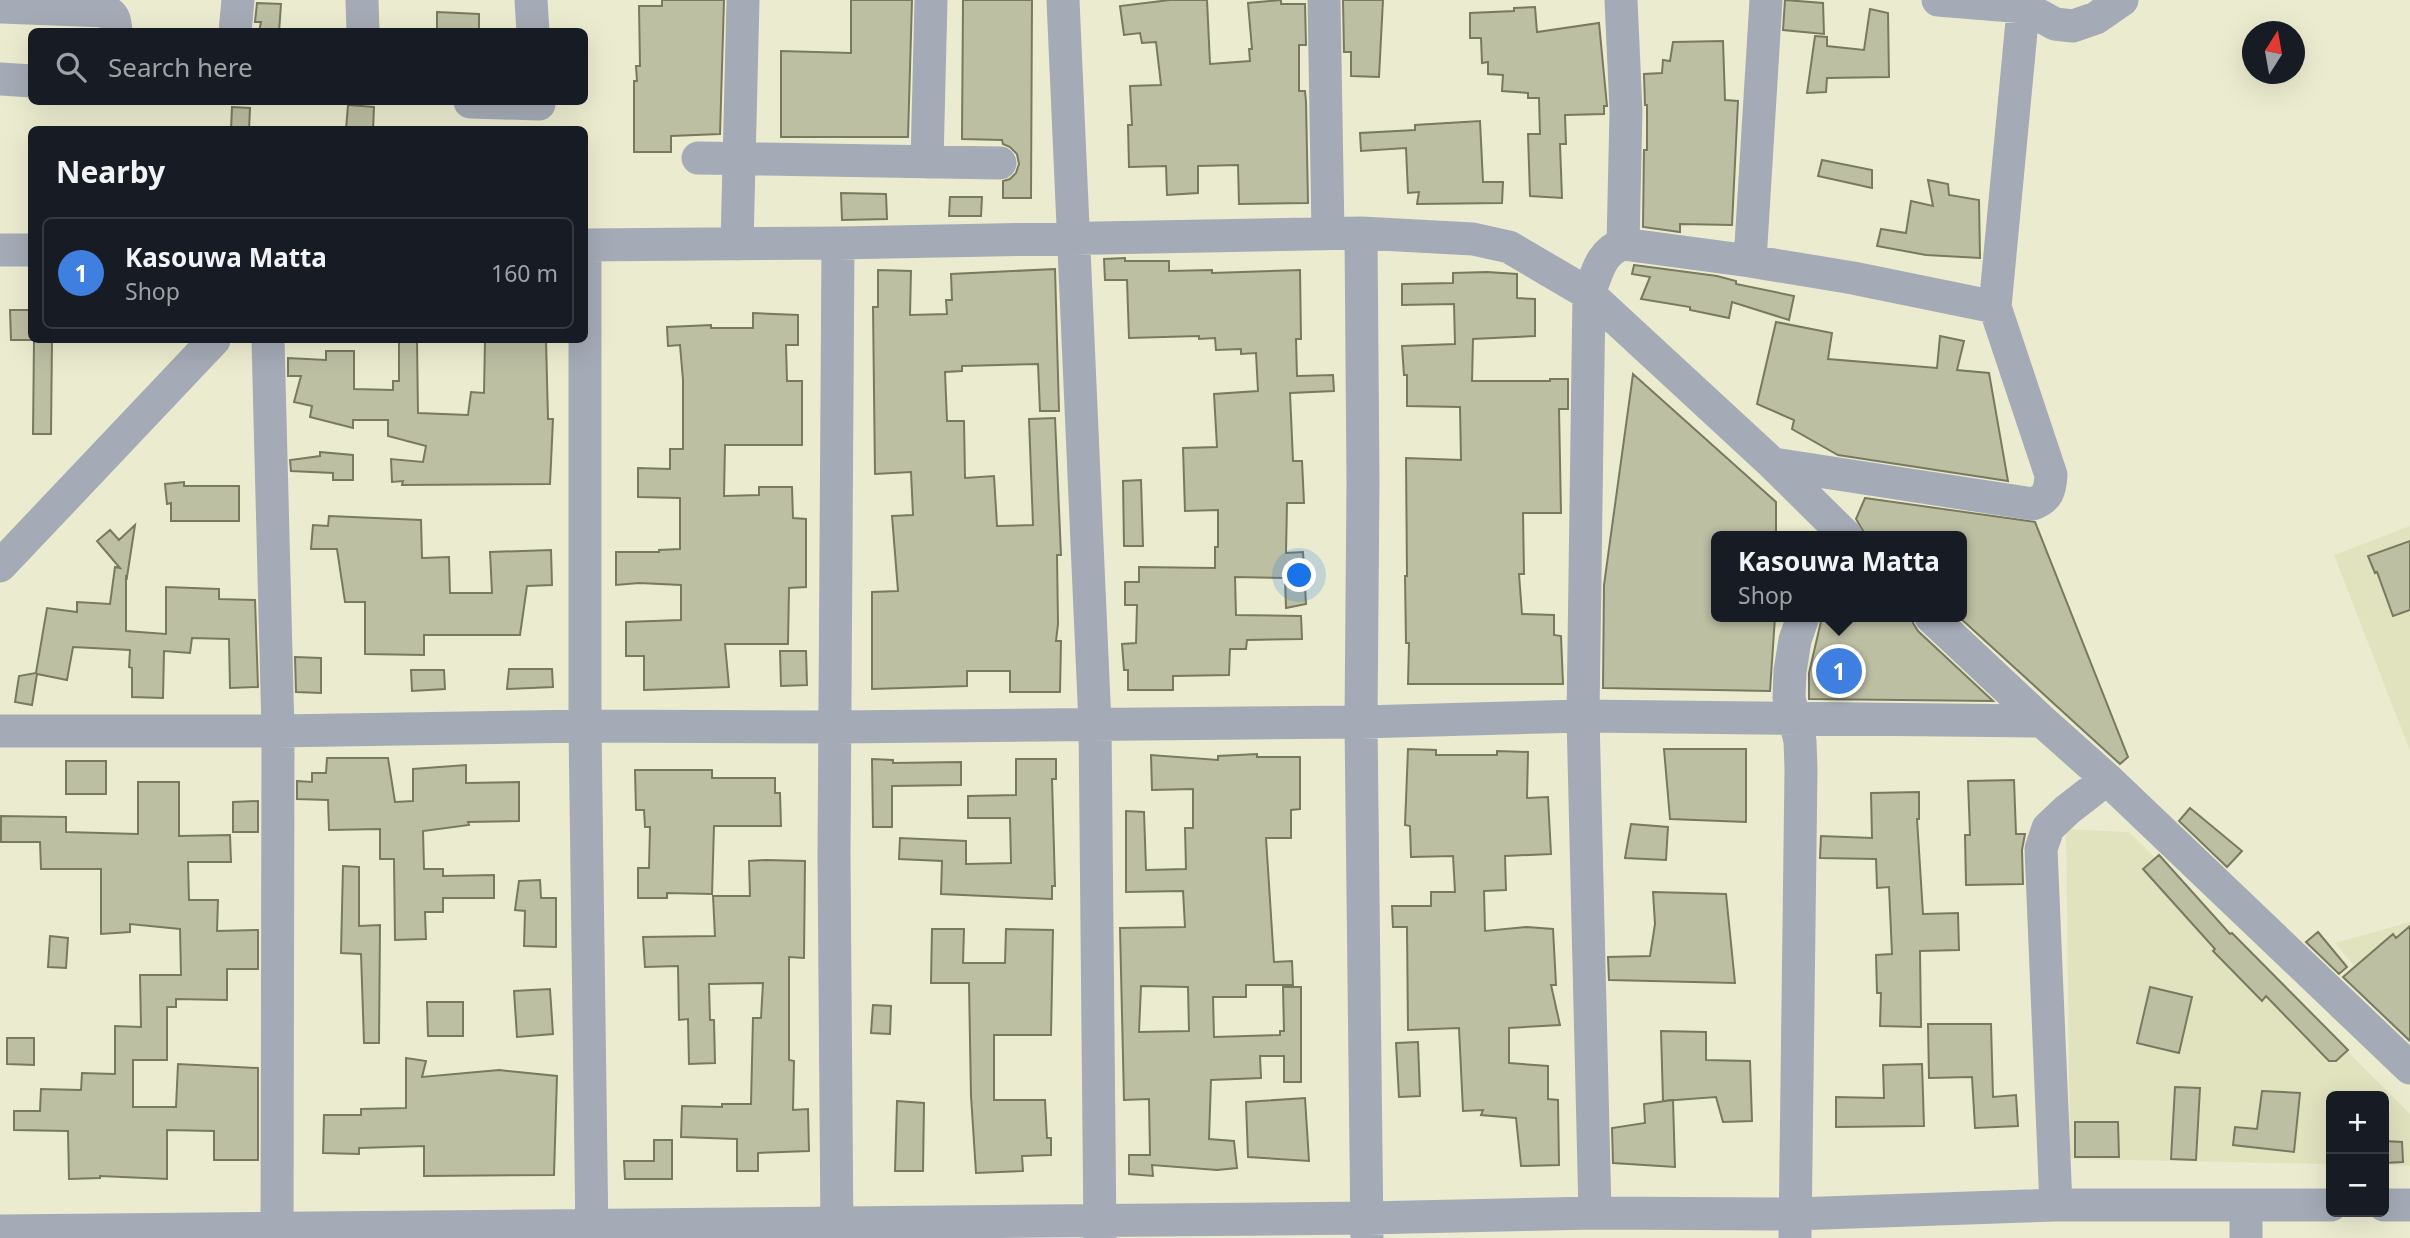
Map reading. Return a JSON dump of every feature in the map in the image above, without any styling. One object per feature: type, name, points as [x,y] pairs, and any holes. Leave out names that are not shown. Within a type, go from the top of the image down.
[{"type":"street","points":[[235,28],[238,0]]},
{"type":"street","points":[[362,0],[363,28]]},
{"type":"street","points":[[531,0],[533,28]]},
{"type":"street","points":[[737,244],[743,0]]},
{"type":"street","points":[[927,162],[931,0]]},
{"type":"street","points":[[1063,0],[1095,724],[1100,1229]]},
{"type":"street","points":[[1324,0],[1328,233]]},
{"type":"street","points":[[1621,0],[1626,111],[1623,244]]},
{"type":"street","points":[[1750,261],[1766,0]]},
{"type":"street","points":[[1938,0],[2024,4],[2055,24],[2073,26],[2096,18],[2122,0]]},
{"type":"street","points":[[1773,464],[2033,505],[2044,500],[2050,491],[2051,475],[1995,307],[2024,4]]},
{"type":"street","points":[[0,7],[106,12],[112,15],[116,28]]},
{"type":"street","points":[[0,79],[28,81]]},
{"type":"street","points":[[491,105],[539,112]]},
{"type":"street","points":[[698,158],[1000,163]]},
{"type":"street","points":[[1361,233],[1361,722],[1366,1228]]},
{"type":"street","points":[[588,245],[1072,240],[1361,233],[1473,239],[1509,247],[1589,294],[1773,464],[1835,531]]},
{"type":"street","points":[[836,1231],[838,243]]},
{"type":"street","points":[[1595,1213],[1583,716],[1589,294],[1606,253],[1623,244],[1750,261],[1853,278],[1995,307]]},
{"type":"street","points":[[0,250],[28,250]]},
{"type":"street","points":[[0,566],[211,343]]},
{"type":"street","points":[[268,343],[278,731],[277,1233]]},
{"type":"street","points":[[585,343],[586,726],[592,1232]]},
{"type":"street","points":[[1795,1226],[1801,769],[1795,717],[1789,698],[1795,640],[1802,622]]},
{"type":"street","points":[[1936,622],[2108,779],[2410,1068]]},
{"type":"street","points":[[0,731],[278,731],[586,726],[835,727],[1361,722],[1583,716],[2042,721]]},
{"type":"street","points":[[2056,1205],[2041,849],[2048,828],[2108,779]]},
{"type":"street","points":[[0,1231],[277,1233],[1366,1228],[1595,1213],[1795,1226],[2056,1205],[2326,1205]]},
{"type":"street","points":[[2246,1205],[2246,1238]]},
{"type":"street","points":[[2389,1205],[2410,1205]]},
{"type":"shaded area","points":[[2410,526],[2410,751],[2334,555]]},
{"type":"shaded area","points":[[2066,829],[2129,832],[2387,1091],[2326,1091],[2326,1164],[2070,1159]]},
{"type":"shaded area","points":[[2410,922],[2410,1033],[2335,943]]},
{"type":"shaded area","points":[[2389,1093],[2410,1114],[2410,1166],[2389,1165]]},
{"type":"building","points":[[662,0],[724,0],[720,134],[671,136],[671,152],[634,152],[634,81],[637,81],[636,66],[640,66],[639,6],[662,6]]},
{"type":"building","points":[[851,0],[912,0],[908,137],[781,137],[781,51],[851,53]]},
{"type":"building","points":[[963,0],[1032,0],[1031,198],[1003,198],[1003,181],[1016,173],[1019,164],[1017,154],[1003,144],[1002,140],[962,139]]},
{"type":"building","points":[[1170,0],[1207,0],[1210,64],[1250,61],[1249,49],[1252,49],[1248,3],[1281,0],[1281,4],[1305,4],[1306,45],[1299,45],[1299,91],[1305,91],[1306,102],[1308,203],[1239,204],[1238,165],[1198,166],[1198,193],[1167,195],[1166,166],[1129,167],[1128,125],[1132,125],[1130,86],[1161,85],[1156,42],[1142,43],[1140,33],[1124,35],[1120,6]]},
{"type":"building","points":[[1343,0],[1383,0],[1379,77],[1351,76],[1351,52],[1344,52]]},
{"type":"building","points":[[1785,0],[1823,3],[1824,34],[1783,30]]},
{"type":"building","points":[[257,3],[281,4],[279,28],[260,28],[261,22],[255,22]]},
{"type":"building","points":[[1535,7],[1537,32],[1599,23],[1607,106],[1604,106],[1604,114],[1565,115],[1566,144],[1560,144],[1562,198],[1530,196],[1528,134],[1540,134],[1539,98],[1528,98],[1528,93],[1502,91],[1503,75],[1488,74],[1488,62],[1482,63],[1481,38],[1470,38],[1470,13]]},
{"type":"building","points":[[1870,9],[1888,13],[1889,77],[1827,78],[1826,92],[1807,93],[1815,36],[1827,37],[1827,46],[1864,50]]},
{"type":"building","points":[[437,12],[479,14],[479,28],[437,28]]},
{"type":"building","points":[[1723,41],[1725,100],[1738,101],[1732,225],[1680,224],[1680,232],[1643,227],[1644,150],[1647,150],[1644,74],[1662,73],[1663,60],[1670,61],[1673,42]]},
{"type":"building","points":[[348,105],[374,107],[373,126],[346,126]]},
{"type":"building","points":[[232,107],[250,108],[249,126],[231,126]]},
{"type":"building","points":[[1480,121],[1483,182],[1503,182],[1502,203],[1417,204],[1419,192],[1408,193],[1406,148],[1361,151],[1360,133],[1415,130],[1415,125]]},
{"type":"building","points":[[1822,160],[1872,170],[1872,188],[1818,176]]},
{"type":"building","points":[[1928,180],[1948,184],[1949,195],[1979,200],[1980,258],[1926,255],[1877,246],[1881,229],[1906,233],[1911,201],[1933,206]]},
{"type":"building","points":[[841,193],[886,194],[887,219],[842,220]]},
{"type":"building","points":[[950,197],[982,197],[981,216],[949,216]]},
{"type":"building","points":[[1125,258],[1125,261],[1169,261],[1169,271],[1212,270],[1212,273],[1300,270],[1301,339],[1296,339],[1297,376],[1333,375],[1334,391],[1290,393],[1293,461],[1302,461],[1304,503],[1287,503],[1286,553],[1303,552],[1306,604],[1286,608],[1285,578],[1235,577],[1236,615],[1301,616],[1302,639],[1247,640],[1246,649],[1230,649],[1229,675],[1173,676],[1173,690],[1128,690],[1128,670],[1124,670],[1122,644],[1136,643],[1137,605],[1125,605],[1125,582],[1139,582],[1139,567],[1215,568],[1218,510],[1185,511],[1183,448],[1217,447],[1214,394],[1258,391],[1256,353],[1241,354],[1241,349],[1216,350],[1215,338],[1199,339],[1199,336],[1129,338],[1127,280],[1105,280],[1104,259]]},
{"type":"building","points":[[1634,265],[1717,276],[1736,281],[1736,284],[1794,296],[1789,320],[1732,302],[1729,318],[1690,310],[1690,307],[1641,299],[1650,277],[1632,274]]},
{"type":"building","points":[[1055,269],[1059,411],[1040,411],[1038,364],[962,366],[962,371],[945,372],[947,421],[964,421],[965,478],[994,476],[997,526],[1033,525],[1029,419],[1055,418],[1061,555],[1057,555],[1056,641],[1061,641],[1060,692],[1010,692],[1010,671],[967,671],[967,686],[872,689],[872,592],[898,591],[892,516],[913,515],[911,472],[875,474],[873,307],[878,307],[878,270],[911,271],[910,315],[947,314],[946,300],[952,300],[951,274]]},
{"type":"building","points":[[1453,273],[1517,274],[1517,298],[1535,299],[1535,336],[1473,339],[1472,381],[1568,379],[1568,409],[1559,409],[1561,513],[1523,513],[1524,574],[1519,574],[1522,614],[1554,615],[1554,635],[1561,636],[1563,684],[1408,684],[1406,458],[1461,460],[1460,407],[1407,406],[1407,375],[1404,375],[1402,346],[1455,344],[1454,304],[1402,305],[1402,284],[1453,283]]},
{"type":"building","points":[[10,310],[28,310],[28,340],[11,340]]},
{"type":"building","points":[[753,313],[798,315],[798,345],[786,345],[787,381],[802,381],[802,445],[725,445],[724,496],[759,495],[759,487],[792,487],[793,518],[806,519],[806,587],[789,588],[788,644],[725,644],[729,687],[644,690],[644,656],[626,656],[626,622],[681,620],[681,585],[616,585],[616,552],[680,549],[680,498],[638,497],[638,468],[670,469],[670,449],[683,449],[680,345],[668,346],[667,327],[711,325],[711,328],[753,328]]},
{"type":"building","points":[[1776,322],[1832,333],[1828,359],[1937,368],[1940,336],[1964,341],[1957,370],[1989,373],[2008,481],[1838,455],[1792,429],[1794,420],[1757,404]]},
{"type":"building","points":[[34,343],[52,343],[51,434],[33,434]]},
{"type":"building","points":[[399,343],[417,343],[418,413],[468,415],[471,392],[484,393],[485,343],[546,343],[548,419],[553,419],[550,484],[402,485],[403,481],[392,482],[391,459],[423,462],[426,446],[388,436],[388,420],[353,420],[353,428],[310,417],[312,406],[294,402],[301,376],[288,376],[288,358],[326,360],[326,351],[354,351],[354,389],[393,390],[393,381],[399,381]]},
{"type":"building","points":[[1633,374],[1776,502],[1776,531],[1711,531],[1711,622],[1775,622],[1770,691],[1603,688],[1604,585]]},
{"type":"building","points":[[320,452],[353,455],[353,480],[333,480],[333,473],[291,471],[290,460],[320,456]]},
{"type":"building","points":[[1141,480],[1143,546],[1124,546],[1123,481]]},
{"type":"building","points":[[184,482],[184,486],[239,486],[239,521],[171,521],[171,503],[167,504],[165,484]]},
{"type":"building","points":[[1865,498],[2035,522],[2128,757],[2120,764],[1964,622],[1967,622],[1967,531],[1863,531],[1856,519]]},
{"type":"building","points":[[329,516],[421,520],[422,558],[449,557],[450,593],[492,593],[490,552],[551,550],[552,585],[527,586],[520,635],[424,635],[424,655],[365,654],[365,602],[345,602],[337,549],[311,549],[313,525],[328,526]]},
{"type":"building","points":[[135,525],[127,577],[126,575],[126,631],[166,634],[166,587],[219,589],[219,599],[255,600],[258,687],[230,688],[229,639],[192,638],[190,653],[164,651],[163,698],[132,697],[130,650],[73,647],[67,680],[37,674],[32,705],[15,702],[19,676],[36,673],[47,608],[77,612],[77,602],[110,604],[115,567],[120,568],[97,541],[110,530],[119,540]]},
{"type":"building","points":[[2410,541],[2410,610],[2393,616],[2377,572],[2375,573],[2368,556]]},
{"type":"building","points":[[1821,622],[1913,622],[1918,631],[1993,701],[1809,699],[1809,673]]},
{"type":"building","points":[[780,651],[806,651],[807,685],[781,686]]},
{"type":"building","points":[[295,657],[321,658],[321,693],[296,692]]},
{"type":"building","points":[[509,669],[552,669],[553,687],[507,689]]},
{"type":"building","points":[[411,670],[444,670],[445,689],[412,691]]},
{"type":"building","points":[[1408,749],[1436,750],[1436,755],[1528,752],[1527,798],[1548,797],[1551,854],[1505,856],[1506,890],[1484,891],[1485,931],[1527,927],[1553,929],[1556,985],[1551,985],[1560,1025],[1509,1028],[1509,1063],[1548,1066],[1548,1099],[1558,1100],[1559,1165],[1521,1166],[1516,1118],[1481,1115],[1483,1110],[1463,1111],[1459,1028],[1408,1030],[1407,927],[1393,927],[1392,906],[1431,906],[1431,892],[1455,892],[1453,856],[1411,857],[1410,826],[1405,825]]},
{"type":"building","points":[[1664,749],[1746,749],[1746,822],[1670,819]]},
{"type":"building","points":[[1257,754],[1257,757],[1300,757],[1300,809],[1291,810],[1291,838],[1266,838],[1274,962],[1292,961],[1293,985],[1246,985],[1246,997],[1213,997],[1214,1037],[1280,1035],[1280,1031],[1284,1031],[1283,987],[1301,987],[1301,1082],[1284,1082],[1284,1056],[1260,1056],[1261,1078],[1211,1080],[1209,1139],[1234,1141],[1237,1168],[1217,1170],[1152,1165],[1153,1176],[1129,1174],[1129,1155],[1150,1155],[1149,1099],[1124,1100],[1120,928],[1185,927],[1183,891],[1126,892],[1126,811],[1144,812],[1146,870],[1186,869],[1185,828],[1193,828],[1193,789],[1152,790],[1151,755],[1218,760],[1218,756]],"holes":[[[1141,986],[1188,987],[1189,1031],[1139,1032]]]},
{"type":"building","points":[[327,758],[388,758],[395,802],[413,801],[413,769],[466,765],[466,783],[519,782],[519,821],[468,822],[469,825],[423,831],[424,869],[443,869],[443,876],[494,875],[494,898],[443,898],[443,912],[425,912],[426,939],[395,940],[394,859],[380,859],[380,829],[329,830],[328,800],[297,799],[297,781],[312,782],[312,773],[326,773]]},
{"type":"building","points":[[872,759],[893,760],[893,763],[961,762],[961,785],[892,786],[892,827],[873,827]]},
{"type":"building","points":[[1016,759],[1056,759],[1056,779],[1052,779],[1055,886],[1052,886],[1052,899],[941,894],[942,861],[899,859],[900,838],[966,841],[966,864],[1011,863],[1010,818],[968,818],[968,796],[1016,795]]},
{"type":"building","points":[[66,761],[106,761],[106,794],[66,794]]},
{"type":"building","points":[[635,770],[712,770],[712,778],[775,778],[775,793],[780,793],[781,826],[714,826],[712,894],[667,893],[667,898],[638,898],[638,868],[649,868],[650,827],[645,827],[644,810],[636,810]]},
{"type":"building","points":[[2014,780],[2016,834],[2025,834],[2022,850],[2023,884],[1966,885],[1965,835],[1970,835],[1968,781]]},
{"type":"building","points":[[138,782],[179,782],[179,836],[230,835],[231,862],[188,862],[189,900],[218,900],[217,931],[258,930],[258,969],[227,969],[227,1000],[176,999],[176,1007],[167,1007],[167,1060],[133,1060],[133,1107],[176,1107],[178,1064],[258,1068],[258,1160],[214,1160],[214,1131],[167,1130],[167,1179],[100,1176],[69,1179],[68,1131],[14,1130],[14,1111],[40,1111],[41,1089],[81,1090],[82,1073],[115,1074],[115,1026],[141,1027],[140,975],[181,975],[180,929],[130,924],[130,932],[101,934],[101,869],[41,869],[40,842],[1,842],[1,816],[66,817],[66,832],[138,834]]},
{"type":"building","points":[[1919,792],[1917,819],[1923,914],[1958,913],[1959,950],[1920,951],[1921,1027],[1880,1026],[1881,993],[1877,993],[1876,955],[1892,954],[1889,887],[1877,888],[1876,859],[1820,858],[1821,836],[1872,838],[1871,793]]},
{"type":"building","points":[[258,801],[258,832],[233,832],[233,802]]},
{"type":"building","points":[[2190,808],[2242,851],[2227,867],[2179,821]]},
{"type":"building","points":[[1631,824],[1668,827],[1666,860],[1625,858]]},
{"type":"building","points":[[2159,855],[2230,934],[2232,933],[2348,1050],[2336,1061],[2329,1061],[2266,996],[2262,1001],[2213,951],[2215,949],[2143,869]]},
{"type":"building","points":[[749,861],[805,861],[804,958],[789,957],[789,1060],[794,1061],[793,1110],[808,1109],[809,1151],[758,1153],[758,1171],[737,1171],[737,1139],[681,1137],[682,1106],[722,1107],[722,1104],[751,1104],[753,1018],[761,1018],[763,983],[709,984],[710,1020],[714,1020],[715,1063],[689,1064],[688,1019],[679,1020],[678,966],[645,967],[643,937],[715,936],[713,896],[750,896]]},
{"type":"building","points":[[343,866],[359,867],[359,926],[380,925],[379,1043],[364,1043],[361,954],[341,953]]},
{"type":"building","points":[[540,880],[541,898],[556,898],[556,947],[524,946],[525,911],[515,910],[519,881]]},
{"type":"building","points":[[1653,892],[1726,894],[1735,983],[1609,980],[1608,957],[1650,956],[1655,924]]},
{"type":"building","points":[[2410,926],[2410,1041],[2343,977],[2393,934],[2396,938]]},
{"type":"building","points":[[932,929],[964,929],[963,963],[1005,963],[1006,929],[1053,930],[1051,1035],[994,1035],[994,1100],[1045,1100],[1047,1138],[1051,1138],[1051,1155],[1022,1156],[1023,1171],[976,1173],[971,1096],[969,983],[931,983]]},
{"type":"building","points":[[2318,932],[2347,967],[2339,974],[2306,942]]},
{"type":"building","points":[[50,936],[68,938],[66,968],[48,967]]},
{"type":"building","points":[[2150,987],[2192,997],[2179,1053],[2137,1043]]},
{"type":"building","points":[[550,989],[553,1034],[517,1037],[514,991]]},
{"type":"building","points":[[427,1002],[463,1002],[463,1036],[428,1036]]},
{"type":"building","points":[[873,1005],[891,1006],[890,1034],[871,1033]]},
{"type":"building","points":[[1928,1024],[1991,1024],[1993,1097],[2016,1095],[2018,1126],[1975,1128],[1972,1077],[1929,1078]]},
{"type":"building","points":[[1661,1031],[1706,1032],[1706,1060],[1750,1061],[1752,1121],[1723,1122],[1716,1097],[1663,1101]]},
{"type":"building","points":[[7,1038],[34,1038],[34,1065],[7,1064]]},
{"type":"building","points":[[1418,1042],[1420,1096],[1399,1097],[1396,1043]]},
{"type":"building","points":[[406,1058],[426,1061],[422,1077],[499,1070],[557,1076],[554,1175],[424,1176],[424,1146],[359,1148],[359,1154],[323,1153],[324,1115],[361,1115],[361,1109],[406,1108]]},
{"type":"building","points":[[1922,1064],[1924,1126],[1836,1127],[1836,1097],[1884,1098],[1883,1065]]},
{"type":"building","points":[[2175,1087],[2200,1088],[2196,1160],[2171,1159]]},
{"type":"building","points":[[2262,1091],[2300,1093],[2294,1152],[2233,1145],[2235,1127],[2257,1129]]},
{"type":"building","points":[[1305,1098],[1309,1161],[1248,1157],[1246,1102]]},
{"type":"building","points":[[1673,1100],[1675,1167],[1613,1163],[1612,1128],[1645,1123],[1644,1104]]},
{"type":"building","points":[[897,1101],[924,1103],[923,1171],[895,1171]]},
{"type":"building","points":[[2075,1122],[2118,1122],[2119,1157],[2075,1157]]},
{"type":"building","points":[[654,1140],[672,1140],[672,1179],[625,1179],[624,1161],[654,1161]]},
{"type":"building","points":[[2389,1141],[2402,1142],[2403,1162],[2389,1163]]},
{"type":"place","name":"Kasouwa Matta","points":[[1839,671]]}]
